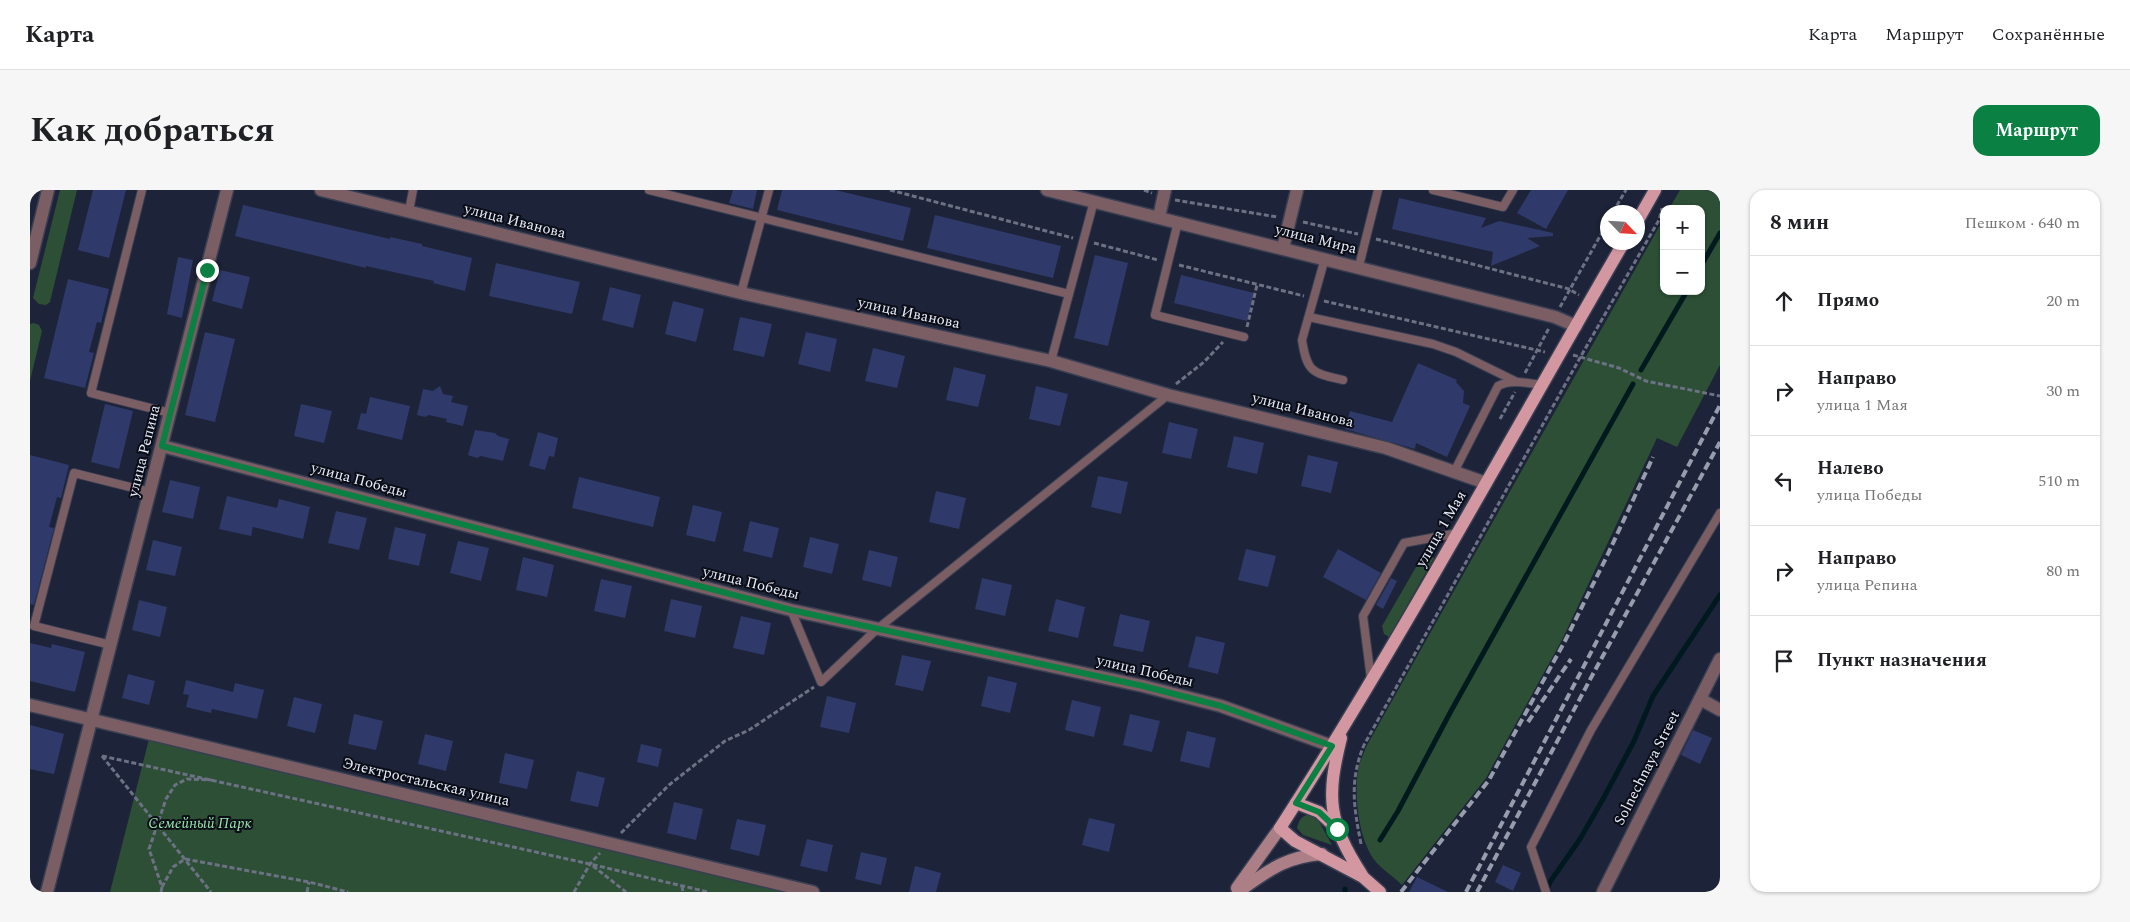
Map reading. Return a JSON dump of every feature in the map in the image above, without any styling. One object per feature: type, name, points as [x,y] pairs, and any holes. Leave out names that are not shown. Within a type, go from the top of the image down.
[{"type":"main road","points":[[1645,208],[1655,190]]},
{"type":"main road","name":"улица 1 Мая","points":[[1280,828],[1332,746],[1458,533],[1619,250]]},
{"type":"main road","points":[[1344,726],[1331,786],[1332,805],[1337,829],[1347,851],[1363,877]]},
{"type":"main road","points":[[1296,803],[1319,812],[1337,829]]},
{"type":"main road","points":[[1234,892],[1280,828],[1295,841],[1363,877],[1380,892]]},
{"type":"main road","points":[[1238,892],[1275,867],[1292,859],[1322,854]]},
{"type":"street","points":[[30,263],[48,190]]},
{"type":"street","name":"улица Репина","points":[[46,892],[227,190]]},
{"type":"street","name":"улица Иванова","points":[[321,190],[741,293],[1050,361],[1168,395],[1386,448],[1486,483]]},
{"type":"street","name":"улица Мира","points":[[1047,190],[1359,266],[1555,317],[1576,326]]},
{"type":"street","points":[[1159,218],[1165,190]]},
{"type":"street","points":[[1283,248],[1297,190]]},
{"type":"street","name":"улица Победы","points":[[162,446],[791,610],[876,630],[1143,686],[1221,706],[1332,746]]},
{"type":"street","name":"Solnechnaya Street","points":[[1603,892],[1720,659]]},
{"type":"street","points":[[1700,699],[1720,710]]},
{"type":"street","name":"Электростальская улица","points":[[30,705],[611,842],[813,892]]},
{"type":"lane","points":[[142,190],[91,393],[170,413]]},
{"type":"lane","points":[[409,212],[413,190]]},
{"type":"lane","points":[[649,190],[1069,294]]},
{"type":"lane","points":[[741,293],[769,190]]},
{"type":"lane","points":[[1359,266],[1378,190]]},
{"type":"lane","points":[[1433,190],[1503,207],[1513,190]]},
{"type":"lane","points":[[1050,361],[1094,201]]},
{"type":"lane","points":[[1178,222],[1155,315],[1244,337]]},
{"type":"lane","points":[[1324,258],[1302,340],[1308,366],[1319,374],[1343,380]]},
{"type":"lane","points":[[1309,317],[1433,344],[1456,352],[1517,382]]},
{"type":"lane","points":[[1454,472],[1498,386],[1503,383],[1517,382],[1542,385]]},
{"type":"lane","points":[[791,610],[821,682],[876,630],[1168,395]]},
{"type":"lane","points":[[111,645],[34,626],[74,472],[150,492]]},
{"type":"lane","points":[[1545,890],[1531,847],[1591,730],[1720,513]]},
{"type":"lane","points":[[1371,681],[1363,616],[1404,543],[1458,533]]},
{"type":"path","points":[[890,190],[1257,285],[1538,351],[1581,356],[1619,368],[1646,381],[1720,396]]},
{"type":"path","points":[[1617,205],[1626,190]]},
{"type":"path","points":[[1365,852],[1354,801],[1356,762],[1581,356],[1659,220],[1662,204]]},
{"type":"path","points":[[1538,351],[1600,236]]},
{"type":"path","points":[[1244,337],[1257,285]]},
{"type":"path","points":[[1168,395],[1174,385],[1204,362],[1217,349]]},
{"type":"path","points":[[611,842],[669,785],[725,741],[749,730],[821,682]]},
{"type":"path","points":[[211,892],[102,756],[222,781],[708,892]]},
{"type":"path","points":[[162,887],[149,849],[156,823],[166,799],[176,785],[186,779],[222,781]]},
{"type":"path","points":[[161,892],[173,867],[184,859],[309,882],[348,892]]},
{"type":"path","points":[[574,892],[590,864]]},
{"type":"path","points":[[590,864],[626,892]]},
{"type":"path","points":[[307,892],[309,882]]},
{"type":"path","points":[[682,886],[683,892]]},
{"type":"green space","points":[[60,190],[77,190],[50,302],[46,305],[39,304],[33,298]]},
{"type":"green space","points":[[1680,190],[1720,190],[1720,365],[1677,447],[1657,438],[1563,638],[1486,778],[1402,885],[1376,862],[1365,842],[1361,829],[1357,802],[1357,776],[1366,747],[1660,225],[1660,295],[1705,295],[1705,205],[1671,205]]},
{"type":"green space","points":[[30,324],[39,325],[42,331],[30,381]]},
{"type":"green space","points":[[1429,555],[1434,558],[1389,637],[1384,634],[1382,626],[1420,560]]},
{"type":"green space","name":"Семейный Парк","points":[[149,739],[784,892],[110,892]]},
{"type":"green space","points":[[1310,814],[1317,818],[1332,845],[1303,835],[1297,828],[1301,819]]},
{"type":"building","points":[[93,190],[126,190],[109,258],[78,250]]},
{"type":"building","points":[[733,190],[757,190],[753,209],[729,203]]},
{"type":"building","points":[[782,190],[835,190],[911,208],[903,241],[777,210]]},
{"type":"building","points":[[1531,190],[1568,190],[1546,229],[1517,213]]},
{"type":"building","points":[[1399,198],[1486,218],[1481,228],[1499,221],[1553,233],[1553,236],[1527,238],[1540,246],[1491,266],[1493,252],[1392,229]]},
{"type":"building","points":[[243,205],[390,239],[390,237],[422,244],[422,246],[472,258],[465,291],[433,283],[434,281],[366,266],[366,268],[235,236]]},
{"type":"building","points":[[935,215],[1061,246],[1053,278],[927,248]]},
{"type":"building","points":[[1095,255],[1128,263],[1108,346],[1074,338]]},
{"type":"building","points":[[178,257],[193,260],[182,318],[167,314]]},
{"type":"building","points":[[496,263],[580,282],[572,314],[489,296]]},
{"type":"building","points":[[220,270],[250,277],[242,309],[212,301]]},
{"type":"building","points":[[1181,275],[1254,293],[1247,321],[1174,303]]},
{"type":"building","points":[[68,279],[109,289],[101,323],[97,322],[89,352],[94,353],[85,388],[44,378]]},
{"type":"building","points":[[610,287],[641,295],[633,328],[602,320]]},
{"type":"building","points":[[673,301],[704,309],[696,342],[665,334]]},
{"type":"building","points":[[740,317],[772,324],[764,357],[733,350]]},
{"type":"building","points":[[205,332],[235,339],[215,422],[185,415]]},
{"type":"building","points":[[806,332],[837,339],[830,372],[798,364]]},
{"type":"building","points":[[873,348],[905,356],[897,388],[865,381]]},
{"type":"building","points":[[1418,363],[1457,380],[1456,382],[1464,391],[1463,403],[1470,406],[1447,457],[1416,443],[1415,449],[1345,429],[1350,411],[1392,422]]},
{"type":"building","points":[[954,367],[986,375],[978,407],[946,400]]},
{"type":"building","points":[[440,386],[443,394],[453,396],[451,402],[468,406],[463,426],[446,422],[447,419],[429,415],[425,417],[417,415],[423,389],[433,391]]},
{"type":"building","points":[[1036,386],[1068,394],[1060,426],[1029,419]]},
{"type":"building","points":[[370,397],[410,406],[402,440],[357,429],[361,413],[366,414]]},
{"type":"building","points":[[105,404],[133,411],[119,469],[91,462]]},
{"type":"building","points":[[301,404],[332,411],[324,443],[294,436]]},
{"type":"building","points":[[1169,422],[1198,429],[1191,459],[1162,453]]},
{"type":"building","points":[[475,430],[495,433],[498,436],[509,439],[503,461],[468,455]]},
{"type":"building","points":[[538,432],[558,438],[554,457],[549,456],[545,470],[529,466]]},
{"type":"building","points":[[1234,436],[1264,443],[1257,474],[1227,467]]},
{"type":"building","points":[[30,455],[69,465],[61,498],[57,497],[49,527],[54,528],[34,605],[30,604]]},
{"type":"building","points":[[1308,455],[1338,462],[1331,493],[1301,486]]},
{"type":"building","points":[[1098,476],[1128,482],[1121,514],[1091,507]]},
{"type":"building","points":[[579,477],[660,497],[653,527],[572,508]]},
{"type":"building","points":[[170,480],[200,487],[193,519],[162,512]]},
{"type":"building","points":[[936,491],[966,498],[959,529],[929,522]]},
{"type":"building","points":[[227,496],[277,508],[279,499],[310,507],[303,539],[253,527],[251,536],[219,529]]},
{"type":"building","points":[[693,505],[722,512],[715,542],[686,535]]},
{"type":"building","points":[[336,511],[367,518],[359,550],[328,543]]},
{"type":"building","points":[[750,521],[779,528],[772,558],[743,551]]},
{"type":"building","points":[[395,527],[426,534],[419,566],[388,559]]},
{"type":"building","points":[[810,537],[839,544],[832,574],[803,567]]},
{"type":"building","points":[[153,540],[182,547],[175,576],[146,570]]},
{"type":"building","points":[[458,541],[489,548],[481,581],[450,573]]},
{"type":"building","points":[[1246,549],[1276,556],[1268,587],[1238,580]]},
{"type":"building","points":[[1338,549],[1381,573],[1366,600],[1323,577]]},
{"type":"building","points":[[869,550],[898,557],[891,587],[862,580]]},
{"type":"building","points":[[523,557],[554,565],[547,597],[516,590]]},
{"type":"building","points":[[982,578],[1012,585],[1005,616],[975,609]]},
{"type":"building","points":[[1391,578],[1397,581],[1383,609],[1376,605]]},
{"type":"building","points":[[601,579],[632,586],[625,618],[594,611]]},
{"type":"building","points":[[671,599],[702,606],[695,638],[664,631]]},
{"type":"building","points":[[1056,599],[1085,607],[1078,638],[1048,631]]},
{"type":"building","points":[[139,600],[167,607],[160,637],[132,630]]},
{"type":"building","points":[[1120,614],[1150,621],[1143,652],[1113,646]]},
{"type":"building","points":[[741,616],[771,623],[764,655],[733,648]]},
{"type":"building","points":[[1196,636],[1225,643],[1218,674],[1188,667]]},
{"type":"building","points":[[30,643],[51,648],[52,644],[85,652],[75,692],[30,681]]},
{"type":"building","points":[[902,655],[931,661],[923,691],[895,685]]},
{"type":"building","points":[[128,674],[155,681],[149,705],[122,698]]},
{"type":"building","points":[[988,676],[1017,683],[1010,713],[981,706]]},
{"type":"building","points":[[186,680],[233,692],[235,683],[264,690],[257,719],[212,709],[211,713],[186,707],[189,695],[183,694]]},
{"type":"building","points":[[827,696],[856,703],[849,733],[820,727]]},
{"type":"building","points":[[294,697],[322,704],[315,733],[287,726]]},
{"type":"building","points":[[1072,700],[1101,707],[1094,737],[1065,730]]},
{"type":"building","points":[[354,714],[383,721],[376,750],[348,744]]},
{"type":"building","points":[[1130,714],[1160,721],[1152,752],[1123,745]]},
{"type":"building","points":[[30,725],[64,734],[54,774],[30,769]]},
{"type":"building","points":[[1693,730],[1712,738],[1700,764],[1681,755]]},
{"type":"building","points":[[1187,731],[1216,738],[1209,768],[1180,761]]},
{"type":"building","points":[[425,734],[453,741],[446,771],[418,764]]},
{"type":"building","points":[[641,744],[662,749],[658,767],[637,762]]},
{"type":"building","points":[[505,753],[534,760],[527,789],[499,783]]},
{"type":"building","points":[[577,771],[605,778],[598,807],[570,801]]},
{"type":"building","points":[[674,802],[703,809],[696,840],[667,833]]},
{"type":"building","points":[[1089,818],[1115,824],[1109,852],[1082,845]]},
{"type":"building","points":[[737,819],[766,825],[759,856],[730,849]]},
{"type":"building","points":[[807,839],[833,845],[827,872],[800,866]]},
{"type":"building","points":[[861,852],[887,858],[881,885],[855,879]]},
{"type":"building","points":[[1503,865],[1521,873],[1513,891],[1495,882]]},
{"type":"building","points":[[915,866],[941,873],[936,892],[909,892]]},
{"type":"building","points":[[1417,877],[1448,892],[1409,892]]},
{"type":"waterway","points":[[1705,259],[1720,233]]},
{"type":"waterway","points":[[1641,370],[1685,295]]},
{"type":"waterway","points":[[1380,840],[1398,811],[1451,711],[1633,384]]},
{"type":"waterway","points":[[1546,892],[1550,882],[1580,839],[1603,799],[1634,741],[1653,696],[1720,595]]},
{"type":"railway","points":[[1466,892],[1720,405]]},
{"type":"railway","points":[[1477,892],[1593,674],[1720,442]]},
{"type":"railway","points":[[1401,892],[1489,780],[1565,641],[1653,457]]},
{"type":"railway","points":[[1528,722],[1571,659]]},
{"type":"route","points":[[207,270],[162,446],[791,610],[876,630],[1143,686],[1221,706],[1332,746],[1296,803],[1319,812],[1337,829]]}]
